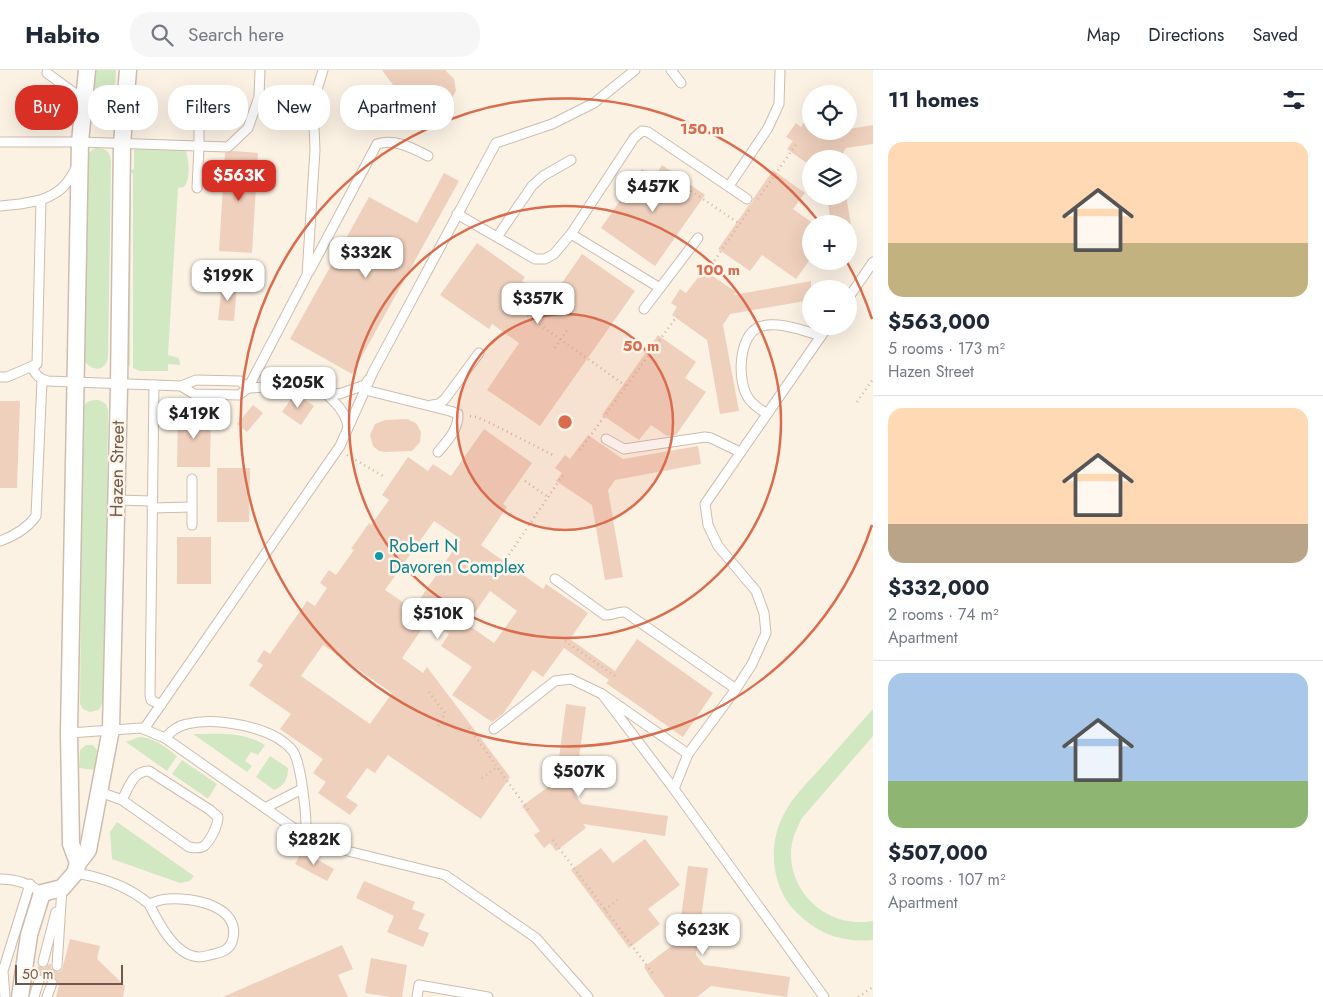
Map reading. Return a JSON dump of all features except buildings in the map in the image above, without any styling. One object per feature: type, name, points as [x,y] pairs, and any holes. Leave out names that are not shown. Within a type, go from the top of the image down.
[{"type":"street","points":[[76,868],[71,844],[69,733],[80,142],[87,70]]},
{"type":"street","name":"Hazen Street","points":[[62,888],[88,850],[111,729],[122,144],[128,70]]},
{"type":"street","points":[[20,997],[36,888],[62,888]]},
{"type":"lane","points":[[0,142],[80,142],[228,147],[248,128],[259,97],[260,70]]},
{"type":"lane","points":[[307,275],[315,150],[312,103],[323,70]]},
{"type":"lane","points":[[618,70],[624,79]]},
{"type":"lane","points":[[144,729],[338,449],[373,372],[496,143],[552,124],[594,103],[635,70]]},
{"type":"lane","points":[[670,70],[682,83]]},
{"type":"lane","points":[[729,186],[768,128],[779,104],[780,70]]},
{"type":"lane","points":[[47,73],[84,100]]},
{"type":"lane","points":[[197,188],[199,130]]},
{"type":"lane","points":[[457,214],[535,260],[545,259],[554,254],[571,234],[634,138],[642,130],[648,132],[747,199]]},
{"type":"lane","points":[[181,386],[194,394],[239,395],[248,388],[377,144],[385,141],[396,142],[428,156]]},
{"type":"lane","points":[[0,206],[40,200],[56,194],[71,178],[80,159]]},
{"type":"lane","points":[[497,237],[532,186],[543,176],[571,160]]},
{"type":"lane","points":[[0,377],[8,377],[37,364],[40,200]]},
{"type":"lane","points":[[571,234],[660,288]]},
{"type":"lane","points":[[644,309],[698,238]]},
{"type":"lane","points":[[857,285],[873,262]]},
{"type":"lane","points":[[674,789],[688,754],[736,689],[752,664],[766,634],[764,613],[756,591],[718,546],[708,525],[705,504],[821,336],[790,326],[775,324],[757,328],[744,343],[741,368],[743,387],[749,400],[767,414]]},
{"type":"lane","points":[[430,406],[439,404],[445,399],[479,353]]},
{"type":"lane","points":[[32,367],[36,375],[42,380],[181,386],[196,380],[240,381],[248,388],[310,387],[324,392],[339,394],[364,384],[373,372]]},
{"type":"lane","points":[[0,541],[30,525],[36,516],[42,380]]},
{"type":"lane","points":[[154,385],[150,695],[151,700],[160,705]]},
{"type":"lane","points":[[365,390],[458,414],[459,422],[456,428],[438,452]]},
{"type":"lane","points":[[324,392],[347,418],[348,427]]},
{"type":"lane","points":[[606,439],[624,449],[705,437],[740,452]]},
{"type":"lane","points":[[192,479],[192,524]]},
{"type":"lane","points":[[116,500],[192,508]]},
{"type":"lane","points":[[555,579],[609,616],[620,611],[625,612],[736,689]]},
{"type":"lane","points":[[494,729],[555,681],[571,679],[602,694],[688,754]]},
{"type":"lane","points":[[602,694],[674,789],[824,997]]},
{"type":"lane","points":[[165,738],[174,729],[186,724],[201,722],[239,724],[258,728],[277,739],[292,750],[297,760],[306,814],[305,836]]},
{"type":"lane","points":[[69,733],[111,729],[144,729],[165,738],[315,843],[445,875],[536,938],[588,997]]},
{"type":"lane","points":[[100,792],[122,800],[189,847],[198,849],[205,845],[218,824],[218,817],[210,810],[149,771],[139,772],[135,776],[122,800]]},
{"type":"lane","points":[[265,808],[302,789]]},
{"type":"lane","points":[[76,868],[136,893],[149,904],[156,919],[180,950],[198,957],[224,952],[232,943],[234,929],[228,916],[215,906],[189,900],[166,899],[149,904]]},
{"type":"lane","points":[[0,879],[36,888],[2,971],[5,997]]},
{"type":"lane","points":[[43,962],[62,888]]},
{"type":"lane","points":[[56,966],[62,888]]},
{"type":"lane","points":[[34,997],[39,980]]},
{"type":"lane","points":[[47,997],[52,983]]},
{"type":"lane","points":[[417,997],[419,985],[488,997]]},
{"type":"path","points":[[669,189],[675,180],[740,224]]},
{"type":"path","points":[[514,308],[626,386]]},
{"type":"path","points":[[580,450],[626,386],[628,380],[676,316]]},
{"type":"path","points":[[555,348],[567,330]]},
{"type":"path","points":[[857,402],[873,379]]},
{"type":"path","points":[[458,414],[476,417],[553,455]]},
{"type":"path","points":[[338,449],[383,476]]},
{"type":"path","points":[[506,559],[565,472]]},
{"type":"path","points":[[525,481],[549,498]]},
{"type":"path","points":[[565,641],[618,678]]},
{"type":"path","points":[[429,692],[445,713],[437,728]]},
{"type":"path","points":[[469,728],[530,811]]},
{"type":"path","points":[[482,778],[497,767]]},
{"type":"path","points":[[553,840],[654,975]]},
{"type":"path","points":[[605,910],[617,900]]},
{"type":"path","points":[[858,997],[873,987]]},
{"type":"green space","points":[[90,70],[116,70],[115,85],[90,85]]},
{"type":"green space","points":[[140,147],[185,149],[188,158],[188,179],[184,187],[178,188],[168,355],[179,358],[180,365],[168,364],[168,371],[140,371],[133,368],[133,173],[131,173],[130,366],[127,363],[128,171],[134,169],[134,150]]},
{"type":"green space","points":[[97,148],[108,152],[111,165],[108,357],[107,362],[98,369],[90,367],[84,360],[87,155]]},
{"type":"green space","points":[[99,400],[106,404],[108,410],[105,678],[103,702],[99,710],[90,712],[83,709],[80,704],[83,409],[87,402]]},
{"type":"green space","points":[[873,709],[873,736],[802,818],[792,843],[791,860],[795,876],[802,891],[812,903],[825,913],[840,919],[856,922],[873,921],[873,940],[862,941],[832,936],[822,932],[797,913],[788,903],[777,879],[774,866],[774,852],[779,826],[791,803]]},
{"type":"green space","points":[[193,734],[239,735],[265,745],[258,755],[251,752],[245,761],[252,766],[247,772]]},
{"type":"green space","points":[[144,737],[164,746],[177,756],[167,771],[126,742]]},
{"type":"green space","points":[[86,745],[93,745],[97,750],[95,770],[79,768],[80,750]]},
{"type":"green space","points":[[270,756],[288,768],[285,782],[274,790],[256,777]]},
{"type":"green space","points":[[182,760],[217,784],[209,797],[207,798],[172,774]]},
{"type":"green space","points":[[117,822],[194,876],[190,881],[180,883],[112,859],[110,832]]},
{"type":"place","name":"Robert N Davoren Complex","points":[[379,556]]}]
